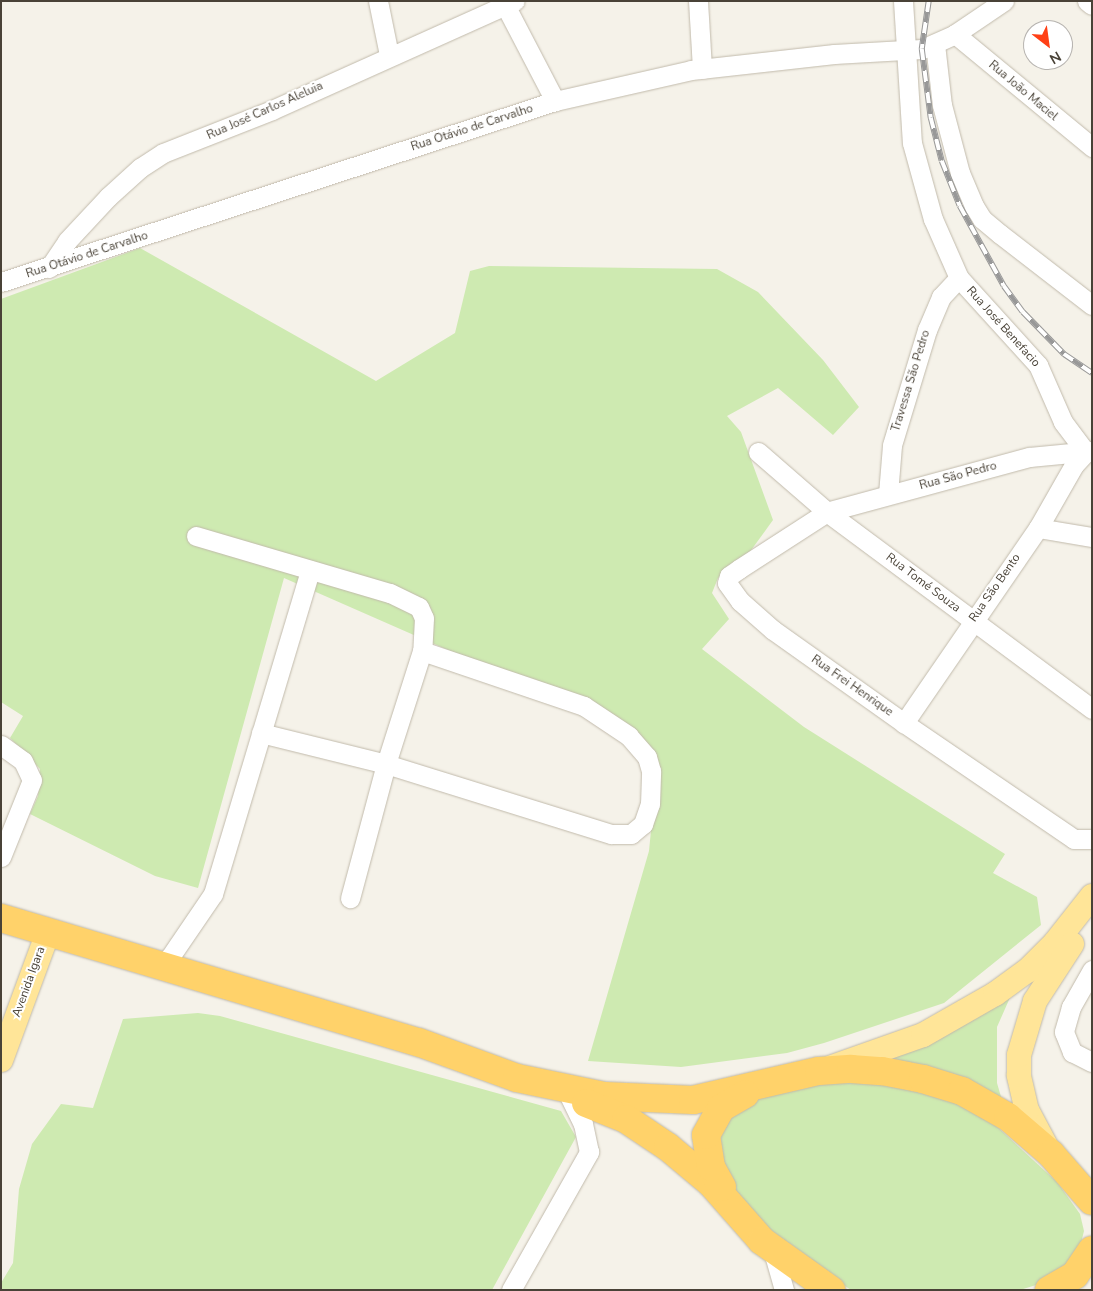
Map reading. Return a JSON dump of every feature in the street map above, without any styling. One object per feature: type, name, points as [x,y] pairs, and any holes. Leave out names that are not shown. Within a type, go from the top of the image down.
[{"type":"highway","points":[[1,918],[418,1042],[532,1081],[626,1119],[668,1147],[711,1183],[735,1212],[773,1251],[831,1290]]},
{"type":"highway","points":[[532,1081],[604,1096],[693,1100],[779,1082],[819,1071],[882,1070],[962,1091],[1008,1116],[1051,1154],[1088,1199]]},
{"type":"highway","points":[[735,1212],[712,1168],[706,1135],[721,1108],[735,1098],[779,1082]]},
{"type":"highway","points":[[1050,1290],[1075,1275],[1092,1250]]},
{"type":"highway","points":[[1050,1290],[1092,1282]]},
{"type":"main road","points":[[819,1071],[923,1035],[995,994],[1027,971],[1055,943],[1092,896]]},
{"type":"main road","points":[[1051,1154],[1027,1111],[1019,1075],[1020,1048],[1027,1019],[1040,992],[1092,918]]},
{"type":"main road","name":"Avenida Igara","points":[[1,1060],[48,932]]},
{"type":"street","points":[[378,1],[389,55]]},
{"type":"street","points":[[698,1],[702,69]]},
{"type":"street","name":"Rua José Benefacio","points":[[903,1],[908,106],[918,175],[933,219],[959,278],[1038,365],[1063,422],[1089,452]]},
{"type":"street","name":"Rua Otávio de Carvalho","points":[[1,282],[49,268],[322,175],[555,101],[702,69],[834,54],[905,52],[935,44],[955,34],[1004,1]]},
{"type":"street","points":[[1086,1],[1092,5]]},
{"type":"street","points":[[508,3],[555,101]]},
{"type":"street","name":"Rua José Carlos Aleluia","points":[[49,268],[74,233],[150,160],[272,110],[389,55],[508,3]]},
{"type":"street","name":"Rua João Maciel","points":[[955,34],[1092,147]]},
{"type":"street","points":[[935,44],[944,114],[960,173],[974,206],[1000,234],[1092,305]]},
{"type":"street","name":"Travessa São Pedro","points":[[888,494],[892,445],[927,330],[941,297],[959,278]]},
{"type":"street","name":"Rua Tomé Souza","points":[[758,452],[827,512],[1092,709]]},
{"type":"street","name":"Rua São Pedro","points":[[827,512],[888,494],[1029,458],[1089,452]]},
{"type":"street","name":"Rua São Bento","points":[[904,723],[972,620],[1038,528],[1058,489],[1089,452]]},
{"type":"street","name":"Rua Frei Henrique","points":[[827,512],[729,576],[727,583],[740,601],[773,630],[904,723],[1074,839],[1092,839]]},
{"type":"street","points":[[1038,528],[1092,537]]},
{"type":"street","points":[[196,536],[390,593],[419,608],[426,626],[422,651],[386,764],[350,898]]},
{"type":"street","points":[[160,966],[170,957],[213,894],[310,570]]},
{"type":"street","points":[[262,732],[386,764],[618,835],[637,831],[647,816],[651,771],[643,751],[623,731],[584,706],[422,651]]},
{"type":"street","points":[[1,745],[23,761],[32,780],[1,857]]},
{"type":"street","points":[[1092,970],[1066,1022],[1065,1039],[1070,1050],[1092,1062]]},
{"type":"street","points":[[511,1290],[589,1152],[584,1124],[570,1097]]},
{"type":"street","points":[[773,1251],[784,1290]]},
{"type":"green space","points":[[140,248],[376,381],[455,333],[470,271],[489,266],[717,269],[758,292],[823,360],[859,407],[833,435],[778,388],[727,416],[741,432],[773,520],[749,553],[718,578],[712,593],[729,619],[702,649],[804,727],[1005,854],[993,873],[1037,897],[1041,925],[944,1003],[824,1043],[787,1053],[681,1067],[588,1061],[649,851],[658,760],[639,734],[284,578],[198,888],[155,876],[30,814],[38,796],[40,769],[10,738],[23,716],[1,702],[1,299]]},
{"type":"green space","points":[[1012,993],[997,1027],[997,1083],[1004,1107],[874,1058]]},
{"type":"green space","points":[[198,1013],[220,1016],[561,1111],[576,1137],[492,1290],[1,1290],[1,1283],[13,1263],[19,1189],[32,1144],[61,1104],[93,1108],[123,1019]]},
{"type":"green space","points":[[888,1079],[948,1096],[992,1122],[1057,1182],[1080,1214],[1084,1231],[1080,1247],[1068,1266],[1052,1280],[1020,1290],[851,1290],[755,1226],[717,1165],[718,1123],[761,1095],[794,1085]]},
{"type":"railway","points":[[929,1],[922,49],[931,118],[942,161],[960,206],[1004,286],[1023,312],[1064,354],[1092,373]]}]
